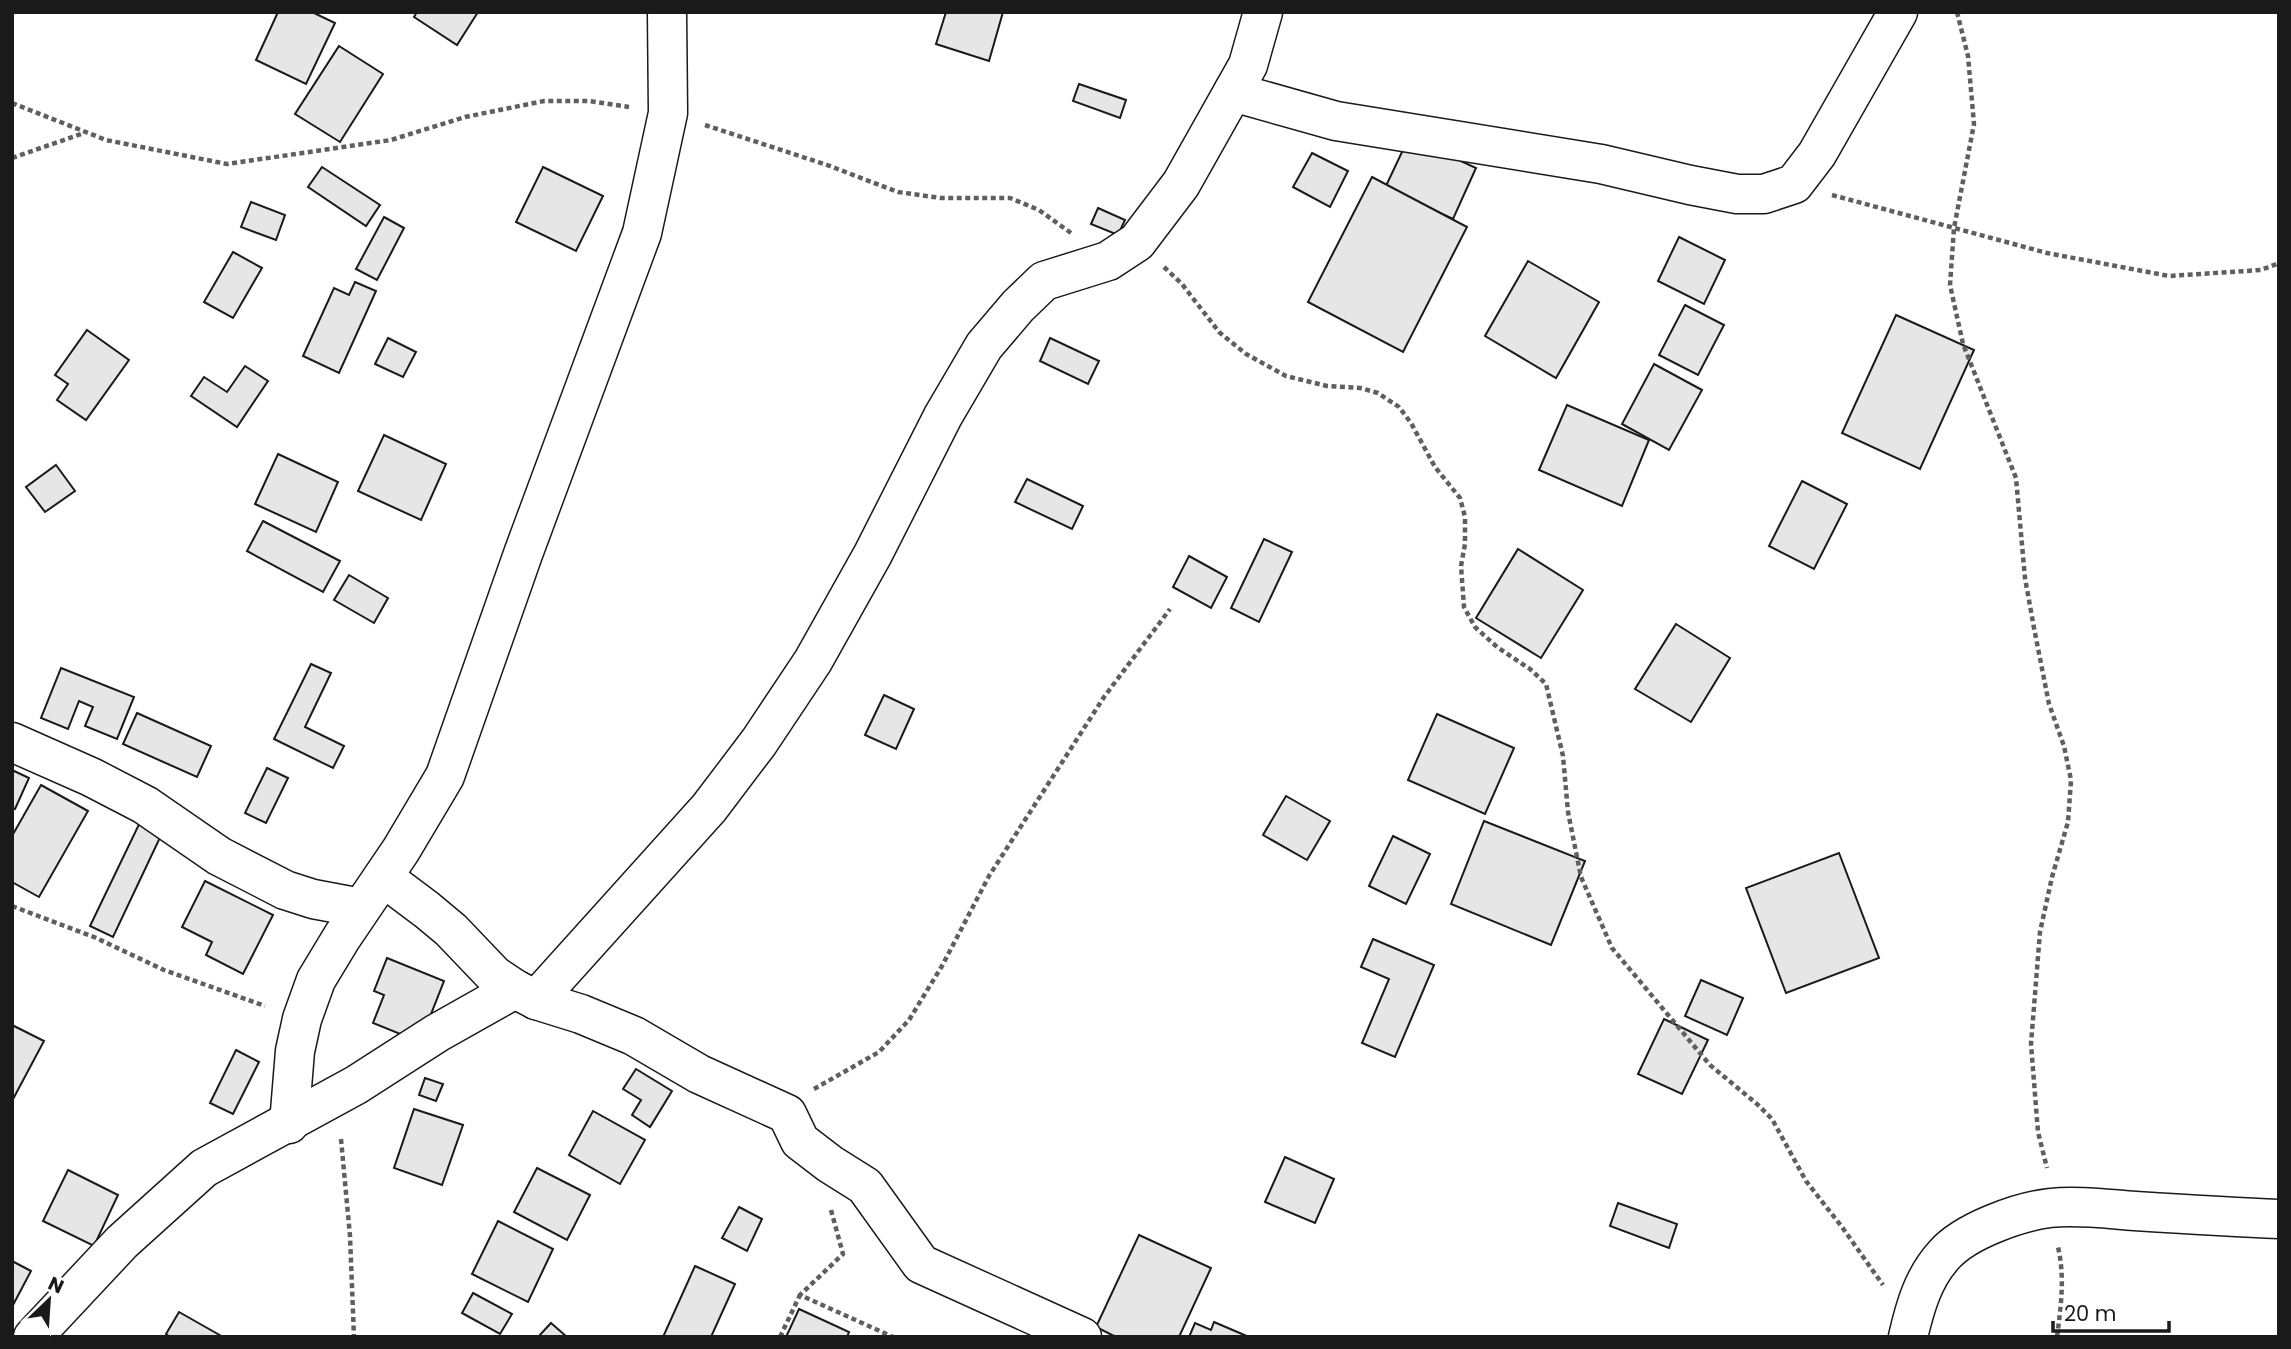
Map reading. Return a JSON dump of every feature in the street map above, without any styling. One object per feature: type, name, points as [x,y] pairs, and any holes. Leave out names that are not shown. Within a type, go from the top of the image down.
[{"type":"street","points":[[289,1124],[295,1051],[302,1019],[316,980],[445,776],[523,554],[642,233],[668,113],[667,12]]},
{"type":"street","points":[[33,1337],[122,1242],[204,1168],[338,1096],[437,1033],[525,995],[709,808],[759,742],[813,661],[873,554],[943,416],[984,346],[1018,306],[1044,281],[1123,251],[1181,184],[1248,65],[1263,12]]},
{"type":"street","points":[[1233,92],[1336,121],[1601,164],[1690,186],[1737,194],[1764,194],[1794,184],[1817,154],[1898,12]]},
{"type":"street","points":[[12,742],[91,777],[145,805],[219,856],[285,890],[313,899],[372,892],[435,917],[494,975],[525,995],[634,1036],[699,1074],[787,1114],[800,1141],[865,1186],[921,1264],[1082,1337]]},
{"type":"street","points":[[1910,1326],[1923,1286],[1946,1252],[1968,1236],[2012,1218],[2056,1208],[2279,1219]]},
{"type":"path","points":[[1957,12],[1968,56],[1974,124],[1954,228],[1950,285],[1963,345],[2016,478],[2025,578],[2049,704],[2064,746],[2071,780],[2068,822],[2040,932],[2031,1044],[2038,1132],[2056,1208],[2063,1267],[2062,1305],[2057,1337]]},
{"type":"path","points":[[12,103],[106,140],[227,164],[391,140],[465,117],[544,100],[589,101],[668,113],[827,165],[898,192],[941,198],[1010,198],[1027,203],[1182,284],[1219,332],[1246,354],[1286,376],[1327,386],[1360,387],[1378,393],[1399,407],[1411,423],[1427,455],[1460,498],[1465,517],[1465,544],[1461,566],[1464,607],[1475,627],[1497,647],[1530,668],[1546,684],[1563,756],[1568,812],[1581,877],[1612,948],[1710,1065],[1758,1104],[1772,1119],[1806,1181],[1842,1227],[1910,1326]]},
{"type":"path","points":[[12,158],[86,133]]},
{"type":"path","points":[[1794,184],[2047,253],[2169,276],[2261,270],[2279,263]]},
{"type":"path","points":[[776,1110],[879,1052],[909,1020],[942,966],[989,876],[1104,697],[1170,609]]},
{"type":"path","points":[[12,906],[94,937],[164,970],[302,1019]]},
{"type":"path","points":[[338,1096],[351,1236],[354,1337]]},
{"type":"path","points":[[780,1337],[800,1295],[843,1254],[830,1206]]},
{"type":"path","points":[[800,1295],[894,1337]]},
{"type":"building","points":[[278,12],[312,12],[335,23],[306,84],[256,60]]},
{"type":"building","points":[[417,12],[478,12],[457,45],[414,17]]},
{"type":"building","points":[[946,12],[1003,12],[989,61],[936,44]]},
{"type":"building","points":[[339,46],[383,74],[340,142],[295,114]]},
{"type":"building","points":[[1079,84],[1126,100],[1120,118],[1073,101]]},
{"type":"building","points":[[1409,137],[1476,168],[1453,219],[1385,188]]},
{"type":"building","points":[[1312,153],[1348,171],[1330,207],[1293,187]]},
{"type":"building","points":[[322,167],[380,205],[366,226],[308,187]]},
{"type":"building","points":[[543,167],[603,196],[576,251],[516,222]]},
{"type":"building","points":[[1372,177],[1467,227],[1403,352],[1308,302]]},
{"type":"building","points":[[251,202],[285,215],[276,240],[241,227]]},
{"type":"building","points":[[1098,208],[1125,220],[1118,235],[1091,224]]},
{"type":"building","points":[[384,217],[404,228],[377,280],[356,269]]},
{"type":"building","points":[[1679,237],[1725,260],[1704,304],[1658,281]]},
{"type":"building","points":[[233,252],[262,268],[233,318],[204,302]]},
{"type":"building","points":[[1528,261],[1599,302],[1556,378],[1485,336]]},
{"type":"building","points":[[355,282],[376,291],[339,373],[303,356],[334,288],[349,295]]},
{"type":"building","points":[[1685,305],[1724,325],[1698,375],[1659,355]]},
{"type":"building","points":[[1896,315],[1974,350],[1920,469],[1842,433]]},
{"type":"building","points":[[87,330],[129,360],[86,420],[57,400],[68,384],[55,375]]},
{"type":"building","points":[[388,338],[416,352],[403,377],[375,364]]},
{"type":"building","points":[[1050,338],[1099,361],[1088,384],[1040,361]]},
{"type":"building","points":[[1654,364],[1702,390],[1669,450],[1622,424]]},
{"type":"building","points":[[245,366],[268,381],[237,427],[191,396],[204,377],[227,392]]},
{"type":"building","points":[[1567,405],[1649,440],[1622,506],[1539,470]]},
{"type":"building","points":[[384,435],[446,464],[421,520],[358,491]]},
{"type":"building","points":[[278,454],[338,482],[316,532],[255,504]]},
{"type":"building","points":[[56,465],[75,491],[45,512],[26,487]]},
{"type":"building","points":[[1027,479],[1083,506],[1072,529],[1015,502]]},
{"type":"building","points":[[1802,481],[1847,504],[1814,569],[1769,546]]},
{"type":"building","points":[[263,521],[340,561],[323,592],[247,551]]},
{"type":"building","points":[[1264,539],[1292,552],[1259,622],[1231,608]]},
{"type":"building","points":[[1518,549],[1583,590],[1541,658],[1476,618]]},
{"type":"building","points":[[1189,556],[1227,577],[1211,608],[1173,587]]},
{"type":"building","points":[[349,575],[388,598],[374,623],[334,600]]},
{"type":"building","points":[[1676,624],[1730,658],[1691,722],[1635,689]]},
{"type":"building","points":[[311,664],[331,673],[305,727],[344,746],[333,768],[274,739]]},
{"type":"building","points":[[61,668],[134,697],[117,739],[85,726],[93,707],[79,701],[68,729],[41,718]]},
{"type":"building","points":[[884,695],[914,709],[896,749],[865,735]]},
{"type":"building","points":[[137,713],[211,746],[197,777],[123,744]]},
{"type":"building","points":[[1437,714],[1514,748],[1485,814],[1408,780]]},
{"type":"building","points":[[267,768],[288,778],[266,823],[245,813]]},
{"type":"building","points":[[12,770],[29,778],[15,809],[12,808]]},
{"type":"building","points":[[41,785],[88,811],[39,897],[12,882],[12,836]]},
{"type":"building","points":[[1286,796],[1330,821],[1307,860],[1263,835]]},
{"type":"building","points":[[143,816],[165,827],[113,937],[90,926]]},
{"type":"building","points":[[1484,821],[1585,861],[1551,945],[1451,904]]},
{"type":"building","points":[[1393,836],[1430,854],[1406,904],[1369,886]]},
{"type":"building","points":[[1839,853],[1879,958],[1786,993],[1746,888]]},
{"type":"building","points":[[205,881],[273,915],[243,974],[206,955],[212,942],[182,927]]},
{"type":"building","points":[[1373,939],[1434,965],[1395,1057],[1362,1043],[1389,979],[1361,967]]},
{"type":"building","points":[[387,958],[444,981],[420,1042],[373,1023],[384,995],[374,991]]},
{"type":"building","points":[[1701,980],[1743,998],[1727,1035],[1685,1016]]},
{"type":"building","points":[[1664,1019],[1708,1040],[1682,1094],[1638,1074]]},
{"type":"building","points":[[12,1025],[44,1041],[12,1101]]},
{"type":"building","points":[[236,1050],[259,1062],[233,1114],[210,1103]]},
{"type":"building","points":[[636,1069],[672,1091],[650,1127],[632,1115],[641,1100],[623,1089]]},
{"type":"building","points":[[425,1078],[443,1084],[436,1101],[419,1095]]},
{"type":"building","points":[[414,1109],[463,1125],[442,1185],[394,1168]]},
{"type":"building","points":[[593,1111],[645,1140],[620,1184],[569,1155]]},
{"type":"building","points":[[1285,1157],[1334,1179],[1315,1223],[1265,1202]]},
{"type":"building","points":[[537,1168],[590,1195],[567,1240],[514,1212]]},
{"type":"building","points":[[68,1170],[118,1195],[94,1246],[43,1221]]},
{"type":"building","points":[[1618,1203],[1677,1224],[1669,1248],[1610,1226]]},
{"type":"building","points":[[739,1207],[762,1219],[747,1251],[722,1238]]},
{"type":"building","points":[[498,1221],[553,1249],[528,1302],[472,1274]]},
{"type":"building","points":[[1139,1235],[1211,1268],[1179,1337],[1116,1337],[1096,1327]]},
{"type":"building","points":[[12,1261],[31,1271],[13,1305],[12,1304]]},
{"type":"building","points":[[695,1266],[735,1284],[711,1337],[663,1337]]},
{"type":"building","points":[[473,1293],[512,1314],[500,1334],[462,1313]]},
{"type":"building","points":[[799,1309],[849,1332],[847,1337],[786,1337]]},
{"type":"building","points":[[179,1312],[223,1337],[170,1337],[166,1334]]},
{"type":"building","points":[[1214,1322],[1249,1337],[1189,1337],[1195,1323],[1211,1330]]},
{"type":"building","points":[[551,1323],[567,1337],[538,1337]]}]
